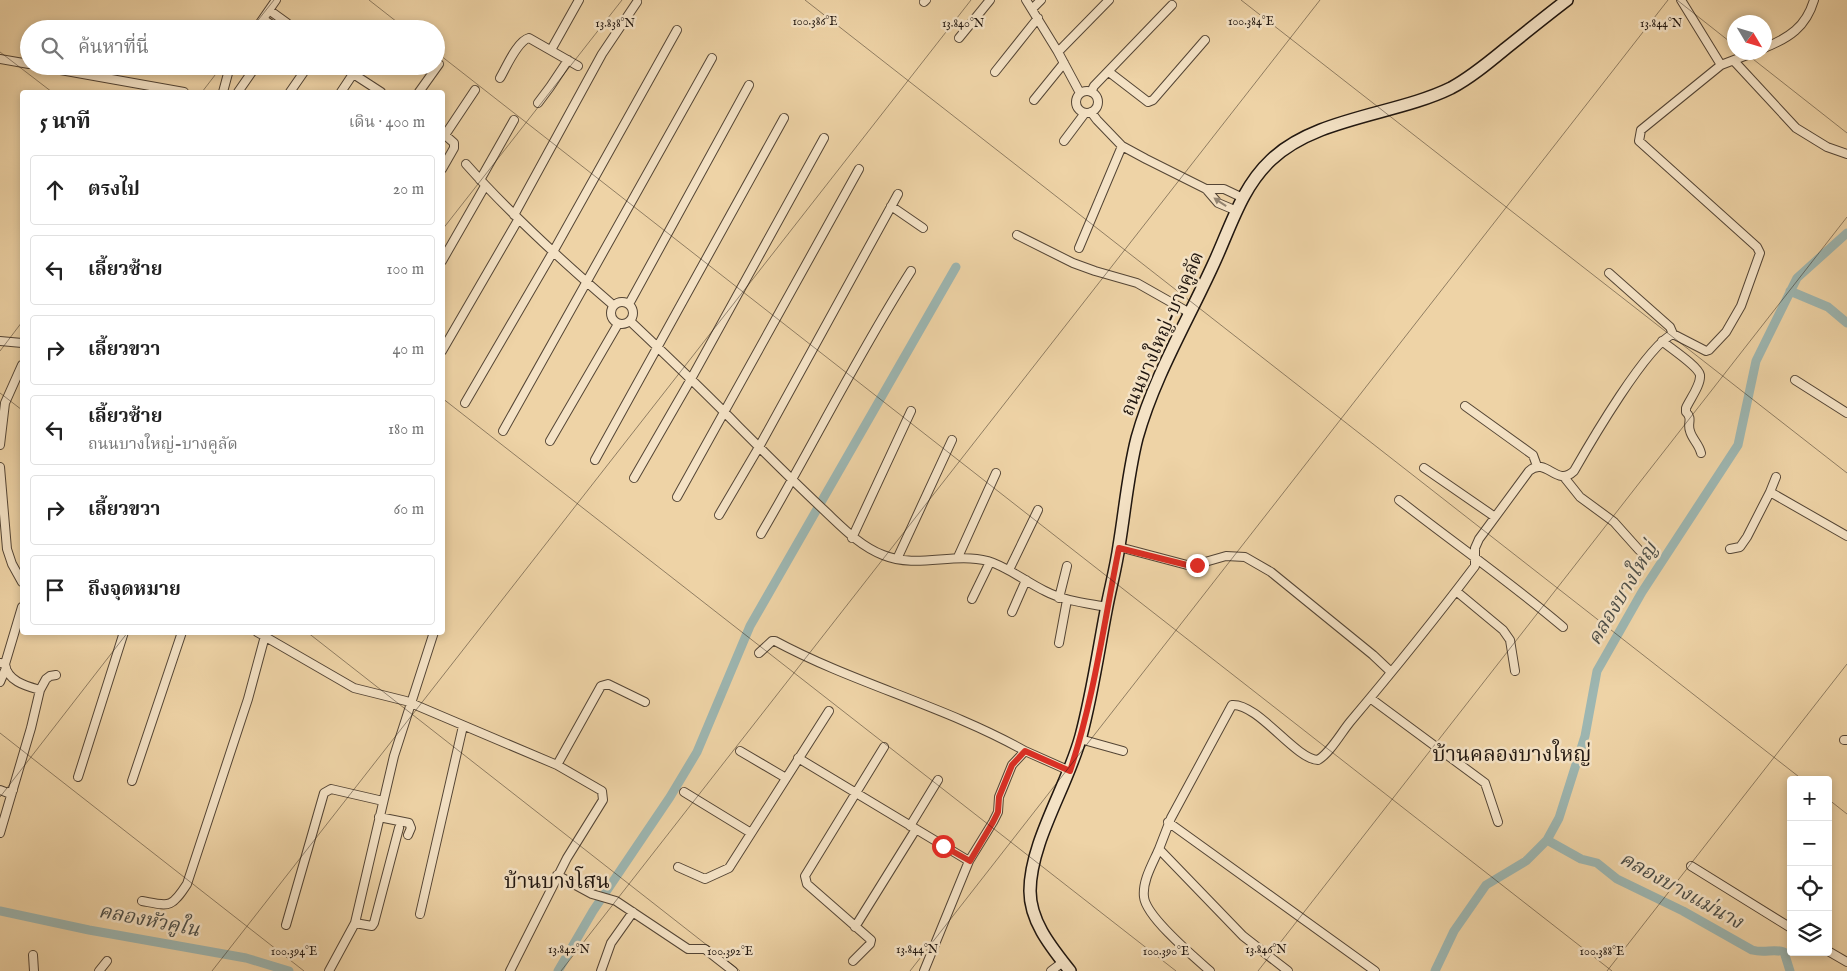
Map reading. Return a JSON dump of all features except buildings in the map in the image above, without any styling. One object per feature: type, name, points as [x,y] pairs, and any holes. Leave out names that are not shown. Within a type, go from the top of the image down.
[{"type":"street","points":[[266,20],[263,18],[276,0]]},
{"type":"street","points":[[551,50],[579,0]]},
{"type":"street","points":[[959,38],[990,0]]},
{"type":"street","points":[[1026,0],[1058,52],[1080,93]]},
{"type":"street","points":[[1032,9],[1041,0]]},
{"type":"street","points":[[1058,52],[1108,0]]},
{"type":"street","name":"ถนนบางใหญ่-บางคูลัด","points":[[1066,966],[1042,932],[1033,912],[1030,883],[1039,845],[1070,771],[1092,691],[1119,548],[1131,466],[1138,437],[1154,391],[1242,198],[1260,172],[1285,149],[1327,128],[1450,88],[1476,73],[1566,0]]},
{"type":"street","points":[[1681,0],[1721,65]]},
{"type":"street","points":[[1772,44],[1793,34],[1807,18],[1814,0]]},
{"type":"street","points":[[445,345],[516,217],[602,54],[637,2]]},
{"type":"street","points":[[1091,92],[1094,86],[1172,4]]},
{"type":"street","points":[[269,10],[279,20]]},
{"type":"street","points":[[995,72],[1038,18]]},
{"type":"street","points":[[465,403],[676,30]]},
{"type":"street","points":[[500,78],[519,44],[524,39],[532,40],[578,66]]},
{"type":"street","points":[[1109,72],[1148,102],[1153,100],[1205,40]]},
{"type":"street","points":[[504,431],[712,58]]},
{"type":"street","points":[[0,59],[20,62]]},
{"type":"street","points":[[538,103],[568,60]]},
{"type":"street","points":[[1609,273],[1670,327],[1673,334],[1702,350],[1710,350],[1726,332],[1741,306],[1760,253],[1757,247],[1639,141],[1641,130],[1721,65],[1734,61],[1796,128],[1827,147],[1847,154]]},
{"type":"street","points":[[1034,100],[1064,63]]},
{"type":"street","points":[[89,75],[173,90]]},
{"type":"street","points":[[224,90],[228,75]]},
{"type":"street","points":[[239,90],[250,75]]},
{"type":"street","points":[[291,90],[302,75]]},
{"type":"street","points":[[342,90],[352,75]]},
{"type":"street","points":[[355,75],[378,90]]},
{"type":"street","points":[[420,90],[431,75]]},
{"type":"street","points":[[629,304],[749,85]]},
{"type":"street","points":[[445,133],[475,90]]},
{"type":"street","points":[[1064,140],[1088,112],[1096,108],[1098,104],[1096,96],[1091,92],[1084,91],[1080,93],[1076,104],[1081,111],[1088,112],[1097,120],[1122,146],[1146,160],[1206,189],[1218,203],[1237,211]]},
{"type":"street","points":[[595,460],[784,118]]},
{"type":"street","points":[[445,255],[514,120]]},
{"type":"street","points":[[445,135],[454,143],[454,148],[445,164]]},
{"type":"street","points":[[634,478],[824,138]]},
{"type":"street","points":[[1079,248],[1122,146]]},
{"type":"street","points":[[466,164],[552,252],[613,306]]},
{"type":"street","points":[[677,497],[860,169]]},
{"type":"street","points":[[1206,189],[1224,189],[1242,198]]},
{"type":"street","points":[[719,515],[759,447],[898,194]]},
{"type":"street","points":[[891,206],[923,228]]},
{"type":"street","points":[[1017,235],[1073,263],[1136,283],[1190,313]]},
{"type":"street","points":[[761,534],[879,321],[911,271]]},
{"type":"street","points":[[621,302],[629,304],[634,313],[630,321],[622,325],[611,318],[613,306],[621,302]]},
{"type":"street","points":[[630,321],[852,538],[876,552],[897,559],[931,561],[971,557],[990,562],[1063,599],[1107,607]]},
{"type":"street","points":[[550,441],[618,324]]},
{"type":"street","points":[[1210,971],[1187,951],[1157,920],[1144,897],[1145,884],[1168,822],[1232,705],[1241,706],[1274,728],[1308,758],[1318,760],[1324,756],[1475,566],[1475,548],[1479,539],[1528,471],[1540,466],[1558,476],[1564,477],[1574,472],[1630,382],[1662,342],[1673,334]]},
{"type":"street","points":[[0,341],[20,343]]},
{"type":"street","points":[[1662,342],[1698,371],[1700,376],[1686,412],[1690,416],[1689,430],[1702,453]]},
{"type":"street","points":[[0,445],[5,403],[20,369]]},
{"type":"street","points":[[1795,380],[1847,413]]},
{"type":"street","points":[[1465,406],[1533,455],[1537,466]]},
{"type":"street","points":[[852,538],[911,411]]},
{"type":"street","points":[[897,559],[952,440]]},
{"type":"street","points":[[0,468],[2,512],[9,557],[20,578]]},
{"type":"street","points":[[1424,468],[1495,517]]},
{"type":"street","points":[[958,557],[996,473]]},
{"type":"street","points":[[1564,477],[1580,497],[1614,522],[1639,550]]},
{"type":"street","points":[[1730,550],[1740,547],[1747,537],[1776,477]]},
{"type":"street","points":[[1770,492],[1847,536]]},
{"type":"street","points":[[1399,500],[1476,560],[1492,569],[1563,626]]},
{"type":"street","points":[[1008,570],[1038,510]]},
{"type":"street","points":[[1119,548],[1191,566],[1226,556],[1245,557],[1271,572],[1373,655],[1391,672]]},
{"type":"street","points":[[972,599],[990,562]]},
{"type":"street","points":[[1059,643],[1067,566]]},
{"type":"street","points":[[1012,612],[1026,580]]},
{"type":"street","points":[[1456,591],[1503,630],[1510,640],[1515,672]]},
{"type":"street","points":[[0,682],[20,613]]},
{"type":"street","points":[[78,776],[123,635]]},
{"type":"street","points":[[132,781],[181,635]]},
{"type":"street","points":[[329,971],[355,922],[394,756],[433,635]]},
{"type":"street","points":[[142,901],[164,905],[170,904],[177,900],[187,884],[248,699],[265,636],[354,688],[399,698],[557,766],[602,791],[604,797],[557,875],[510,971]]},
{"type":"street","points":[[759,653],[772,641],[775,641],[828,666],[993,733],[1025,751],[1070,771]]},
{"type":"street","points":[[4,665],[15,680],[40,690]]},
{"type":"street","points":[[0,833],[40,690],[50,676],[56,675]]},
{"type":"street","points":[[557,766],[601,686],[608,684],[645,702]]},
{"type":"street","points":[[1370,698],[1484,783],[1498,822]]},
{"type":"street","points":[[678,868],[705,878],[726,870],[752,833],[829,711]]},
{"type":"street","points":[[420,914],[463,726]]},
{"type":"street","points":[[1080,739],[1123,751]]},
{"type":"street","points":[[853,961],[871,942],[868,937],[807,884],[805,876],[884,747]]},
{"type":"street","points":[[740,751],[786,778]]},
{"type":"street","points":[[924,971],[970,861],[998,812],[999,797],[1012,765],[1025,751]]},
{"type":"street","points":[[798,758],[970,861]]},
{"type":"street","points":[[856,927],[913,828],[938,780]]},
{"type":"street","points":[[0,790],[8,793],[13,790]]},
{"type":"street","points":[[286,925],[324,793],[331,790],[383,800]]},
{"type":"street","points":[[684,792],[752,833]]},
{"type":"street","points":[[379,817],[409,823],[411,828],[408,835]]},
{"type":"street","points":[[1168,822],[1375,971]]},
{"type":"street","points":[[355,922],[366,926],[372,926],[374,923],[399,828]]},
{"type":"street","points":[[1158,849],[1243,936],[1288,971]]},
{"type":"street","points":[[1691,866],[1787,926]]},
{"type":"street","points":[[557,875],[592,894],[609,898],[688,949],[705,949],[733,971]]},
{"type":"street","points":[[601,971],[611,942],[633,912]]},
{"type":"street","points":[[1832,953],[1847,962]]},
{"type":"street","points":[[33,955],[34,971]]},
{"type":"street","points":[[99,971],[107,962]]},
{"type":"street","points":[[1052,971],[1066,966]]},
{"type":"waterway","name":"คลองบางใหญ่","points":[[1435,971],[1454,931],[1486,885],[1526,861],[1547,840],[1559,818],[1585,736],[1597,671],[1642,592],[1738,445],[1756,361],[1797,278],[1847,233]]},
{"type":"waterway","points":[[558,971],[593,911],[670,797],[697,752],[750,626],[956,267]]},
{"type":"waterway","points":[[1790,291],[1828,307],[1847,323]]},
{"type":"waterway","name":"คลองบางแม่นาง","points":[[1547,840],[1581,859],[1597,863],[1617,879],[1683,911],[1752,950],[1784,952],[1790,971]]},
{"type":"waterway","name":"คลองหัวคูใน","points":[[0,911],[89,930],[246,958],[289,971]]},
{"type":"district","name":"บ้านคลองบางใหญ่","points":[[1512,755]]},
{"type":"district","name":"บ้านบางโสน","points":[[557,882]]},
{"type":"route","points":[[943,846],[970,861],[998,812],[999,797],[1008,772],[1014,761],[1025,751],[1070,771],[1092,691],[1119,548],[1191,566],[1197,565]]}]
